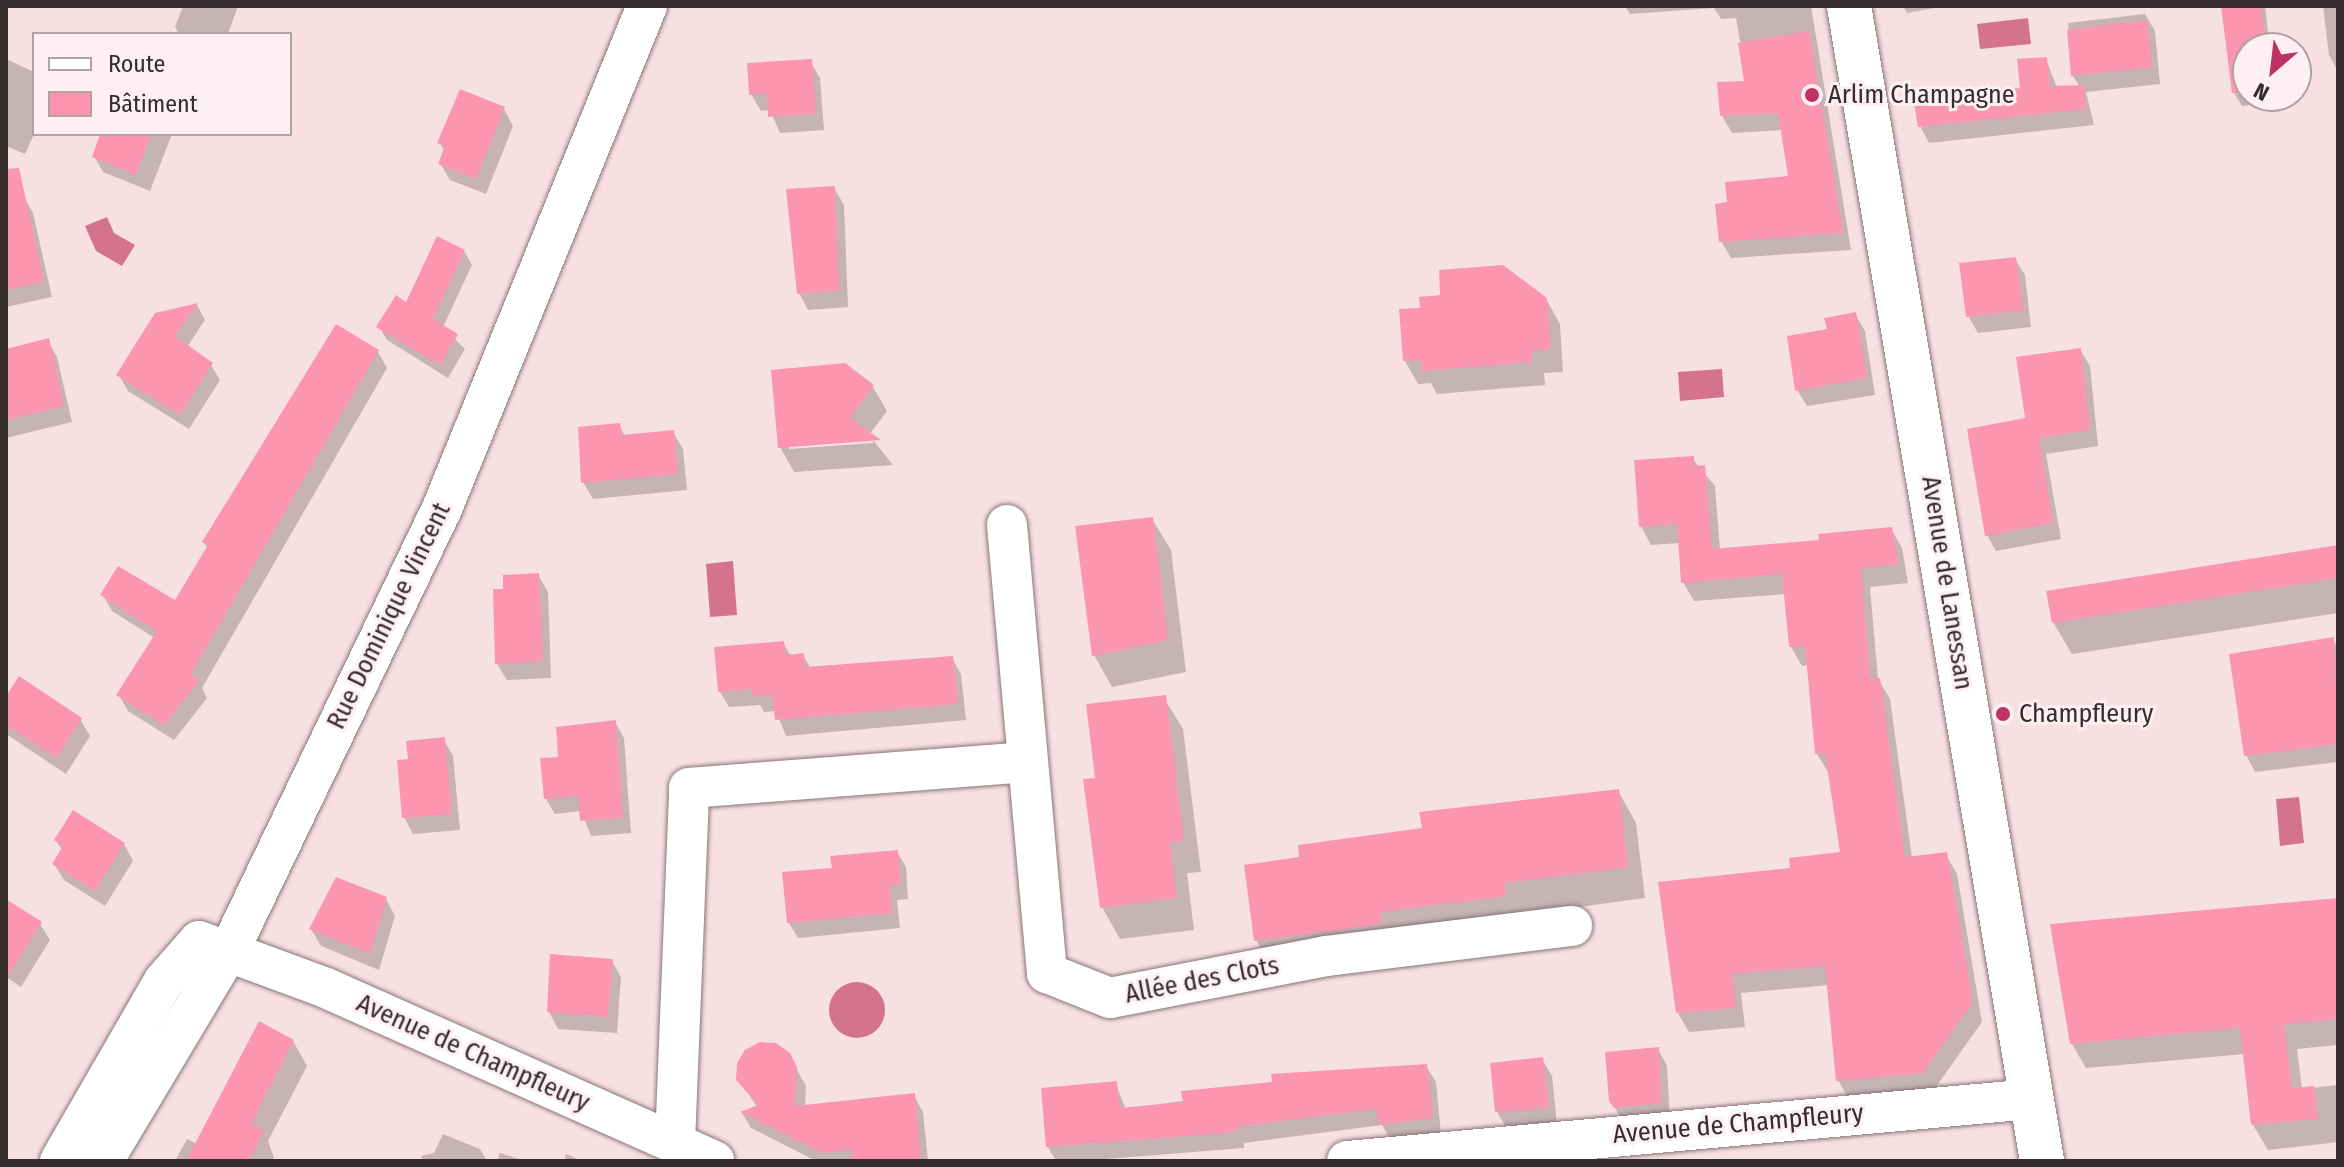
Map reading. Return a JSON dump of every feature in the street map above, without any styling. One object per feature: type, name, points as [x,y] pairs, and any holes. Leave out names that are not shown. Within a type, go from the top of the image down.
[{"type":"main road","name":"Avenue de Lanessan","points":[[1849,6],[2042,1161]]},
{"type":"street","name":"Rue Dominique Vincent","points":[[103,1161],[230,949],[441,511],[647,6]]},
{"type":"street","name":"Allée des Clots","points":[[1007,525],[1024,762],[1047,973],[1110,998],[1327,956],[1572,926]]},
{"type":"street","points":[[675,1143],[689,788],[1024,762]]},
{"type":"street","points":[[60,1161],[164,981],[199,941],[230,949]]},
{"type":"street","name":"Avenue de Champfleury","points":[[230,949],[714,1161]]},
{"type":"street","name":"Avenue de Champfleury","points":[[1347,1161],[2032,1099]]},
{"type":"shaded area","points":[[2028,18],[2031,44],[1980,49],[1977,24]]},
{"type":"shaded area","points":[[107,217],[114,233],[135,245],[122,266],[96,251],[85,226]]},
{"type":"shaded area","points":[[1722,369],[1724,397],[1680,401],[1678,372]]},
{"type":"shaded area","points":[[733,561],[737,615],[710,617],[706,564]]},
{"type":"shaded area","points":[[2299,797],[2304,843],[2280,846],[2276,799]]},
{"type":"shaded area","points":[[857,982],[877,990],[885,1010],[877,1030],[857,1038],[837,1030],[829,1010],[837,990]]},
{"type":"building","points":[[2221,6],[2261,6],[2264,32],[2232,32],[2232,93]]},
{"type":"building","points":[[2147,20],[2152,67],[2071,76],[2067,30]]},
{"type":"building","points":[[1809,31],[1843,233],[1719,242],[1715,204],[1727,202],[1725,182],[1788,176],[1778,113],[1720,116],[1717,82],[1744,81],[1738,43]]},
{"type":"building","points":[[2047,57],[2050,86],[2084,85],[2086,109],[1918,127],[1913,98],[2020,88],[2017,59]]},
{"type":"building","points":[[812,59],[816,114],[768,117],[767,93],[749,95],[747,63]]},
{"type":"building","points":[[460,89],[505,107],[476,179],[438,164],[445,146],[437,143]]},
{"type":"building","points":[[99,136],[150,136],[136,175],[92,157]]},
{"type":"building","points":[[19,168],[44,282],[6,290],[6,169]]},
{"type":"building","points":[[835,186],[839,291],[797,294],[786,189]]},
{"type":"building","points":[[437,236],[465,250],[433,319],[458,334],[440,365],[376,327],[396,295],[406,302]]},
{"type":"building","points":[[2016,257],[2023,310],[1966,317],[1959,263]]},
{"type":"building","points":[[1503,265],[1547,298],[1551,349],[1532,350],[1532,362],[1422,371],[1421,360],[1403,361],[1399,309],[1420,308],[1419,297],[1440,295],[1439,270]]},
{"type":"building","points":[[198,303],[175,336],[213,363],[180,415],[116,375],[155,313]]},
{"type":"building","points":[[1856,312],[1867,378],[1795,391],[1787,336],[1827,329],[1824,318]]},
{"type":"building","points":[[336,324],[379,350],[191,674],[200,680],[164,725],[116,695],[157,631],[100,595],[118,566],[175,600],[208,545],[202,542]]},
{"type":"building","points":[[49,338],[64,406],[6,420],[6,349]]},
{"type":"building","points":[[2081,348],[2090,430],[2039,438],[2053,523],[1985,536],[1967,429],[2025,418],[2016,357]]},
{"type":"building","points":[[845,363],[874,385],[850,418],[881,440],[778,448],[771,370]]},
{"type":"building","points":[[620,423],[622,435],[674,430],[678,474],[581,483],[578,427]]},
{"type":"building","points":[[1694,456],[1694,466],[1705,465],[1712,549],[1819,540],[1818,534],[1892,527],[1898,564],[1861,568],[1870,679],[1880,678],[1905,857],[1947,852],[1973,1002],[1923,1073],[1836,1081],[1825,966],[1732,974],[1736,1008],[1676,1013],[1658,882],[1790,868],[1789,858],[1840,852],[1825,753],[1815,754],[1805,646],[1789,647],[1782,574],[1681,583],[1677,524],[1639,527],[1634,460]]},
{"type":"building","points":[[1153,517],[1168,640],[1092,656],[1075,526]]},
{"type":"building","points":[[2338,545],[2338,578],[2052,623],[2046,591]]},
{"type":"building","points":[[539,573],[543,661],[495,664],[493,589],[503,589],[503,575]]},
{"type":"building","points":[[2334,637],[2338,744],[2244,756],[2229,654]]},
{"type":"building","points":[[784,641],[786,655],[804,653],[805,667],[953,656],[958,704],[775,720],[772,695],[753,697],[752,689],[718,692],[714,647]]},
{"type":"building","points":[[19,676],[82,718],[57,758],[6,725],[6,696]]},
{"type":"building","points":[[1166,695],[1184,841],[1170,842],[1177,898],[1100,908],[1083,779],[1095,778],[1086,704]]},
{"type":"building","points":[[616,720],[623,818],[580,821],[578,796],[544,799],[540,758],[558,757],[556,727]]},
{"type":"building","points":[[445,737],[452,814],[402,818],[397,760],[408,759],[406,741]]},
{"type":"building","points":[[1619,789],[1628,867],[1504,883],[1506,896],[1380,912],[1382,924],[1254,941],[1244,865],[1299,857],[1298,845],[1422,828],[1419,812]]},
{"type":"building","points":[[73,810],[125,843],[95,891],[52,864],[63,846],[54,840]]},
{"type":"building","points":[[898,850],[901,884],[890,885],[892,913],[787,923],[782,872],[832,868],[830,856]]},
{"type":"building","points":[[336,877],[387,897],[370,954],[309,929]]},
{"type":"building","points":[[2338,898],[2338,1019],[2284,1024],[2292,1088],[2314,1086],[2318,1119],[2251,1125],[2240,1028],[2070,1044],[2050,924]]},
{"type":"building","points":[[6,899],[42,922],[6,979]]},
{"type":"building","points":[[550,954],[613,959],[608,1017],[547,1012]]},
{"type":"building","points":[[259,1021],[294,1040],[251,1124],[264,1131],[248,1161],[186,1161]]},
{"type":"building","points":[[760,1042],[776,1043],[790,1053],[797,1067],[795,1106],[915,1093],[921,1161],[852,1161],[851,1149],[822,1153],[740,1112],[758,1105],[736,1080],[737,1063],[745,1050]]},
{"type":"building","points":[[1659,1047],[1661,1103],[1614,1108],[1609,1101],[1605,1052]]},
{"type":"building","points":[[1543,1057],[1549,1108],[1495,1112],[1490,1063]]},
{"type":"building","points":[[1427,1064],[1433,1118],[1380,1125],[1375,1109],[1236,1127],[1236,1132],[1046,1147],[1041,1088],[1117,1081],[1120,1108],[1183,1102],[1181,1091],[1272,1082],[1271,1074]]},
{"type":"place","name":"Arlim Champagne","points":[[1812,95]]},
{"type":"place","name":"Champfleury","points":[[2003,714]]}]
